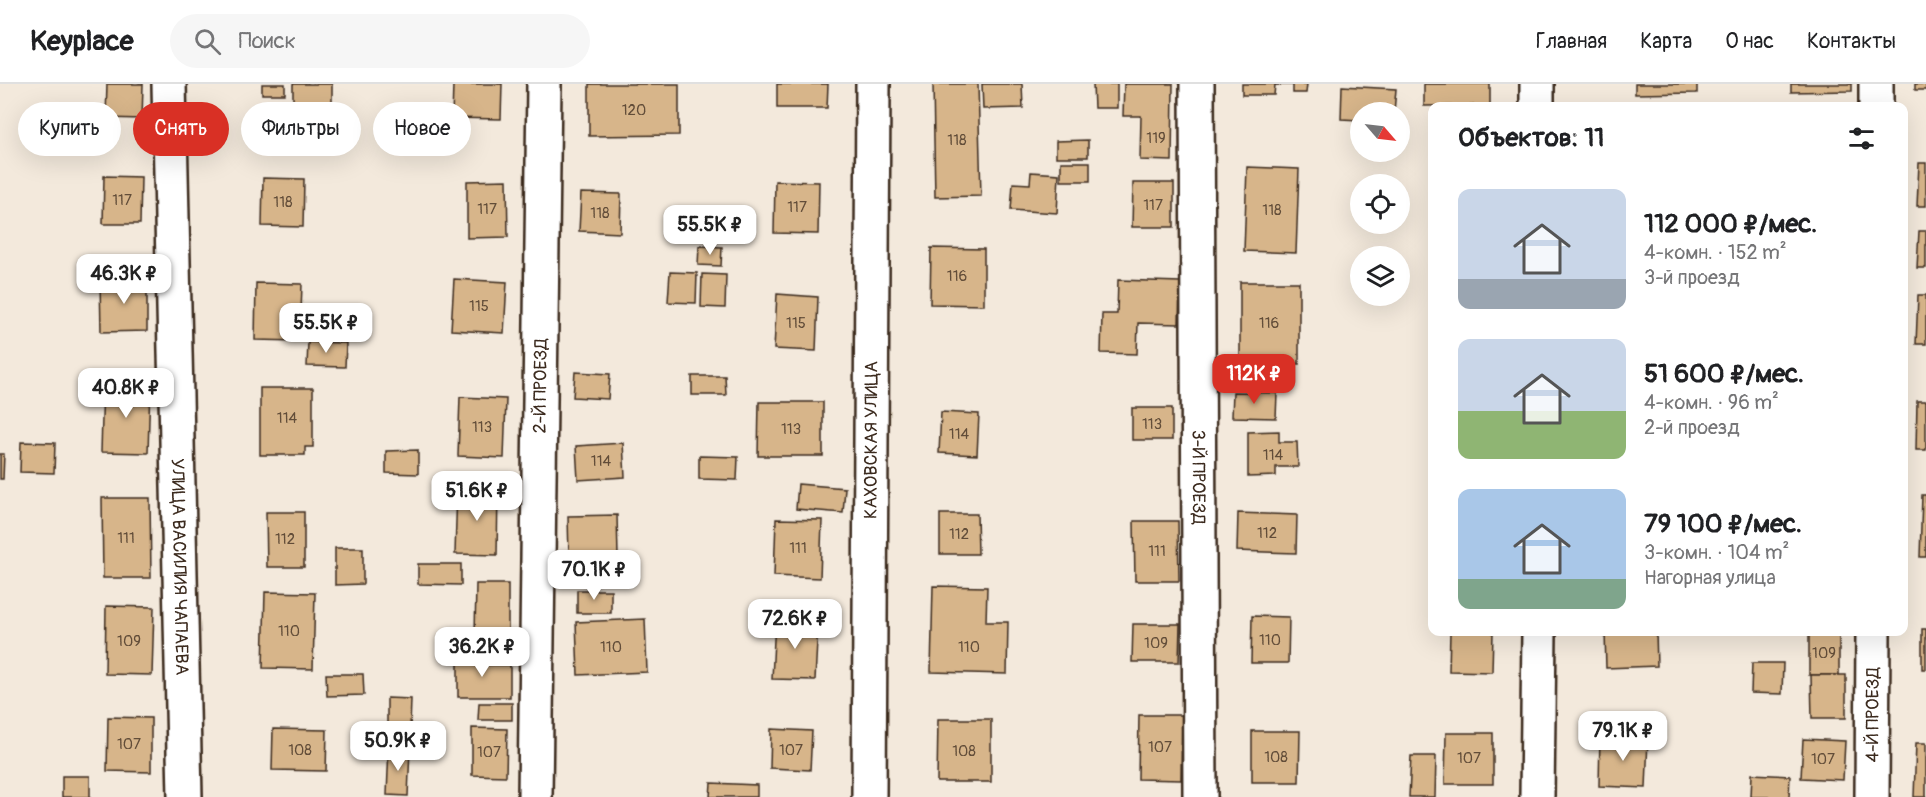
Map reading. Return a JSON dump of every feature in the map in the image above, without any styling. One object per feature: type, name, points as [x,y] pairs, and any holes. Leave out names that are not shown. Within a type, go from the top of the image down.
[{"type":"street","name":"УЛИЦА ВАСИЛИЯ ЧАПАЕВА","points":[[169,84],[185,797]]},
{"type":"street","name":"2-Й ПРОЕЗД","points":[[535,797],[544,84]]},
{"type":"street","name":"КАХОВСКАЯ УЛИЦА","points":[[869,797],[873,84]]},
{"type":"street","name":"3-Й ПРОЕЗД","points":[[1197,84],[1200,797]]},
{"type":"street","points":[[1537,84],[1538,102]]},
{"type":"street","points":[[1876,84],[1876,102]]},
{"type":"street","points":[[1537,797],[1539,636]]},
{"type":"street","name":"4-Й ПРОЕЗД","points":[[1872,797],[1873,636]]},
{"type":"building","points":[[107,84],[143,84],[142,102],[133,102],[133,119],[121,118],[121,102],[106,102]]},
{"type":"building","points":[[262,84],[285,84],[285,94],[262,94]]},
{"type":"building","points":[[293,84],[332,84],[332,102],[293,102]]},
{"type":"building","points":[[502,84],[501,119],[471,118],[471,102],[452,102],[453,85]]},
{"type":"building","points":[[589,84],[679,84],[679,135],[589,136]]},
{"type":"building","points":[[777,84],[828,84],[827,108],[777,108]]},
{"type":"building","points":[[933,84],[978,84],[981,196],[935,197]]},
{"type":"building","points":[[982,84],[1022,84],[1023,108],[983,109]]},
{"type":"building","points":[[1093,84],[1117,84],[1117,108],[1094,108]]},
{"type":"building","points":[[1124,84],[1173,84],[1172,161],[1140,160],[1141,116],[1123,116]]},
{"type":"building","points":[[1242,84],[1307,84],[1306,93],[1293,93],[1293,85],[1275,85],[1274,95],[1242,95]]},
{"type":"building","points":[[1424,84],[1490,84],[1490,102],[1428,102],[1428,106],[1424,106]]},
{"type":"building","points":[[1635,84],[1697,84],[1697,93],[1635,94]]},
{"type":"building","points":[[1791,84],[1852,84],[1852,91],[1791,92]]},
{"type":"building","points":[[1915,84],[1926,84],[1926,90],[1915,90]]},
{"type":"building","points":[[1342,86],[1396,89],[1395,102],[1350,102],[1350,119],[1341,119]]},
{"type":"building","points":[[1088,140],[1088,157],[1056,157],[1056,141]]},
{"type":"building","points":[[1061,162],[1090,162],[1090,181],[1061,181]]},
{"type":"building","points":[[1919,163],[1926,163],[1926,206],[1917,206]]},
{"type":"building","points":[[1247,167],[1299,169],[1296,253],[1244,251]]},
{"type":"building","points":[[1031,172],[1059,174],[1057,213],[1011,210],[1013,183],[1030,184]]},
{"type":"building","points":[[104,176],[141,177],[140,224],[103,224]]},
{"type":"building","points":[[263,178],[304,179],[303,227],[262,226]]},
{"type":"building","points":[[507,180],[508,237],[467,238],[467,181]]},
{"type":"building","points":[[775,181],[819,182],[818,234],[774,233]]},
{"type":"building","points":[[1133,183],[1174,183],[1174,227],[1132,227]]},
{"type":"building","points":[[581,193],[621,194],[620,233],[579,231]]},
{"type":"building","points":[[1919,231],[1926,231],[1926,268],[1917,268]]},
{"type":"building","points":[[699,246],[722,247],[721,266],[698,265]]},
{"type":"building","points":[[931,248],[984,249],[984,305],[930,304]]},
{"type":"building","points":[[670,272],[697,273],[696,303],[668,302]]},
{"type":"building","points":[[702,274],[726,275],[725,308],[701,307]]},
{"type":"building","points":[[147,279],[147,331],[101,332],[100,280]]},
{"type":"building","points":[[454,279],[507,282],[504,333],[451,330]]},
{"type":"building","points":[[1118,280],[1180,282],[1179,324],[1138,323],[1137,354],[1101,353],[1102,314],[1117,314]]},
{"type":"building","points":[[1240,282],[1299,282],[1299,364],[1240,364]]},
{"type":"building","points":[[256,283],[302,284],[300,341],[255,340]]},
{"type":"building","points":[[777,294],[818,297],[816,351],[774,349]]},
{"type":"building","points":[[1918,295],[1926,295],[1926,344],[1916,344]]},
{"type":"building","points":[[308,342],[346,343],[345,367],[307,366]]},
{"type":"building","points":[[575,372],[610,374],[608,399],[573,397]]},
{"type":"building","points":[[692,376],[725,376],[726,395],[692,395]]},
{"type":"building","points":[[103,384],[150,385],[148,453],[101,452]]},
{"type":"building","points":[[260,388],[313,388],[313,447],[305,447],[305,455],[260,455]]},
{"type":"building","points":[[1233,392],[1277,393],[1276,418],[1232,417]]},
{"type":"building","points":[[460,397],[506,399],[504,458],[458,456]]},
{"type":"building","points":[[1917,401],[1926,401],[1926,450],[1916,450]]},
{"type":"building","points":[[759,402],[823,402],[823,456],[758,456]]},
{"type":"building","points":[[1132,408],[1172,408],[1172,440],[1132,440]]},
{"type":"building","points":[[941,412],[979,414],[977,455],[939,453]]},
{"type":"building","points":[[1279,431],[1279,442],[1297,442],[1298,467],[1276,467],[1276,476],[1248,477],[1248,432]]},
{"type":"building","points":[[21,442],[55,443],[54,473],[20,472]]},
{"type":"building","points":[[623,443],[625,477],[578,480],[576,446]]},
{"type":"building","points":[[418,450],[418,474],[386,473],[386,451]]},
{"type":"building","points":[[0,454],[4,454],[3,479],[0,479]]},
{"type":"building","points":[[699,456],[738,457],[737,480],[699,479]]},
{"type":"building","points":[[798,484],[845,488],[843,513],[796,509]]},
{"type":"building","points":[[457,489],[498,490],[497,555],[455,554]]},
{"type":"building","points":[[1922,495],[1926,495],[1926,557],[1920,557]]},
{"type":"building","points":[[102,498],[150,498],[151,578],[103,578]]},
{"type":"building","points":[[266,512],[304,512],[304,567],[267,567]]},
{"type":"building","points":[[1238,513],[1297,515],[1296,553],[1237,551]]},
{"type":"building","points":[[940,514],[977,514],[978,554],[940,554]]},
{"type":"building","points":[[617,515],[618,557],[569,558],[568,516]]},
{"type":"building","points":[[776,519],[822,520],[820,578],[774,576]]},
{"type":"building","points":[[1134,521],[1178,521],[1179,581],[1135,581]]},
{"type":"building","points":[[335,548],[363,548],[363,584],[335,585]]},
{"type":"building","points":[[418,564],[461,564],[461,585],[418,584]]},
{"type":"building","points":[[476,584],[508,584],[508,635],[475,635]]},
{"type":"building","points":[[933,586],[987,587],[986,622],[1008,622],[1007,674],[931,672]]},
{"type":"building","points":[[577,590],[611,590],[611,613],[577,613]]},
{"type":"building","points":[[265,592],[315,593],[313,669],[263,668]]},
{"type":"building","points":[[106,606],[154,607],[152,675],[105,674]]},
{"type":"building","points":[[1252,616],[1289,617],[1288,663],[1251,663]]},
{"type":"building","points":[[645,619],[647,672],[578,675],[576,622]]},
{"type":"building","points":[[775,620],[818,622],[815,680],[772,679]]},
{"type":"building","points":[[1133,624],[1180,624],[1179,662],[1132,662]]},
{"type":"building","points":[[1922,629],[1926,629],[1926,669],[1922,669]]},
{"type":"building","points":[[1450,636],[1493,636],[1492,672],[1449,671]]},
{"type":"building","points":[[1605,636],[1656,636],[1657,666],[1606,668]]},
{"type":"building","points":[[1809,636],[1839,636],[1839,675],[1809,675]]},
{"type":"building","points":[[458,655],[482,655],[482,665],[510,665],[510,697],[458,697]]},
{"type":"building","points":[[1752,663],[1783,663],[1782,694],[1751,693]]},
{"type":"building","points":[[326,674],[363,674],[364,695],[327,696]]},
{"type":"building","points":[[1811,675],[1846,675],[1846,718],[1812,718]]},
{"type":"building","points":[[387,698],[411,699],[410,728],[387,727]]},
{"type":"building","points":[[479,703],[512,703],[512,720],[478,720]]},
{"type":"building","points":[[1139,715],[1182,715],[1181,780],[1138,779]]},
{"type":"building","points":[[108,717],[151,718],[151,772],[107,771]]},
{"type":"building","points":[[938,719],[991,719],[991,782],[937,782]]},
{"type":"building","points":[[472,728],[507,729],[506,776],[472,775]]},
{"type":"building","points":[[273,729],[327,730],[326,771],[272,770]]},
{"type":"building","points":[[771,729],[812,731],[810,770],[770,768]]},
{"type":"building","points":[[1252,731],[1300,731],[1299,782],[1252,782]]},
{"type":"building","points":[[1446,733],[1493,733],[1493,784],[1445,784]]},
{"type":"building","points":[[1600,736],[1648,738],[1646,788],[1599,786]]},
{"type":"building","points":[[1803,739],[1845,741],[1843,780],[1801,778]]},
{"type":"building","points":[[1916,743],[1926,743],[1926,797],[1914,797]]},
{"type":"building","points":[[389,747],[410,748],[408,796],[387,795]]},
{"type":"building","points":[[1411,756],[1436,756],[1435,797],[1409,797]]},
{"type":"building","points":[[1752,774],[1790,776],[1789,797],[1751,797]]},
{"type":"building","points":[[62,776],[90,776],[90,797],[62,797]]},
{"type":"building","points":[[711,783],[757,785],[757,797],[710,797]]}]
